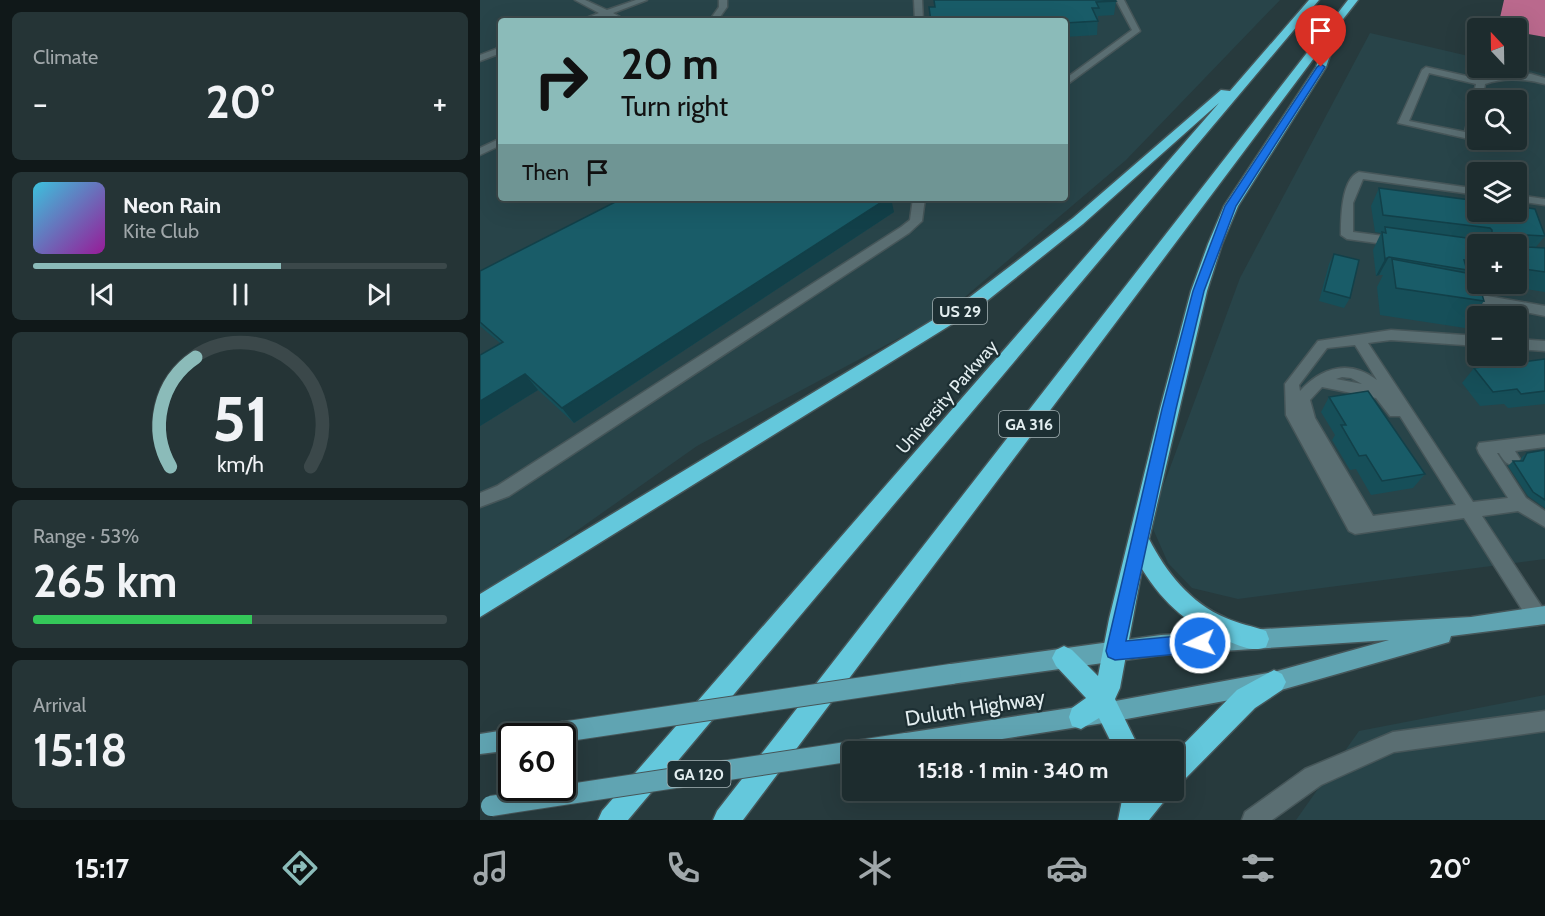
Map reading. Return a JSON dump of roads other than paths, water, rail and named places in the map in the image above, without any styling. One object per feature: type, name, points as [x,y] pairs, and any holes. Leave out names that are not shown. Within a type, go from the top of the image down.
[{"type":"highway","name":"University Parkway","points":[[611,820],[1314,0]]},
{"type":"highway","name":"GA 316","points":[[726,820],[1353,0]]},
{"type":"highway","points":[[1106,706],[1115,651],[1139,540],[1198,291],[1231,206],[1321,67],[1330,46],[1333,27]]},
{"type":"highway","name":"US 29","points":[[480,606],[972,304],[1044,248],[1218,97],[1256,69]]},
{"type":"highway","points":[[1139,540],[1161,580],[1190,612],[1232,634],[1258,639]]},
{"type":"highway","points":[[1064,658],[1087,679],[1106,706],[1124,741]]},
{"type":"highway","points":[[1184,762],[1246,699],[1274,682]]},
{"type":"highway","points":[[1081,717],[1106,706]]},
{"type":"highway","points":[[1132,819],[1135,801]]},
{"type":"highway","points":[[1132,819],[1148,801]]},
{"type":"main road","name":"Duluth Highway","points":[[576,730],[1161,645],[1471,626],[1541,616]]},
{"type":"main road","name":"Duluth Highway","points":[[1106,706],[1274,682],[1471,626]]},
{"type":"main road","name":"Duluth Highway","points":[[486,807],[1081,717]]},
{"type":"main road","points":[[480,744],[498,741]]},
{"type":"street","points":[[579,0],[616,18]]},
{"type":"street","points":[[591,18],[643,0]]},
{"type":"street","points":[[715,18],[723,7],[723,0]]},
{"type":"street","points":[[918,0],[919,18]]},
{"type":"street","points":[[1068,80],[1136,31],[1120,0]]},
{"type":"street","points":[[480,58],[498,51]]},
{"type":"street","points":[[1481,82],[1469,136],[1403,123],[1426,70],[1481,82],[1495,77],[1531,77],[1545,81]]},
{"type":"street","points":[[480,152],[498,143]]},
{"type":"street","points":[[1406,243],[1347,235],[1347,203],[1359,175],[1467,190]]},
{"type":"street","points":[[1527,200],[1545,202]]},
{"type":"street","points":[[480,500],[502,491],[905,230],[916,221],[919,201]]},
{"type":"street","points":[[1456,295],[1545,310]]},
{"type":"street","points":[[1467,340],[1391,335],[1323,344],[1292,384],[1294,415],[1355,526],[1520,503]]},
{"type":"street","points":[[1358,339],[1468,512],[1541,616]]},
{"type":"street","points":[[1527,345],[1545,346]]},
{"type":"street","points":[[1369,524],[1308,419],[1302,399],[1319,381],[1337,371],[1349,372],[1363,376],[1396,413],[1408,418]]},
{"type":"street","points":[[1545,441],[1532,449],[1507,452],[1485,448],[1520,503],[1545,520]]},
{"type":"street","points":[[1253,820],[1313,777],[1392,742],[1545,721]]}]
